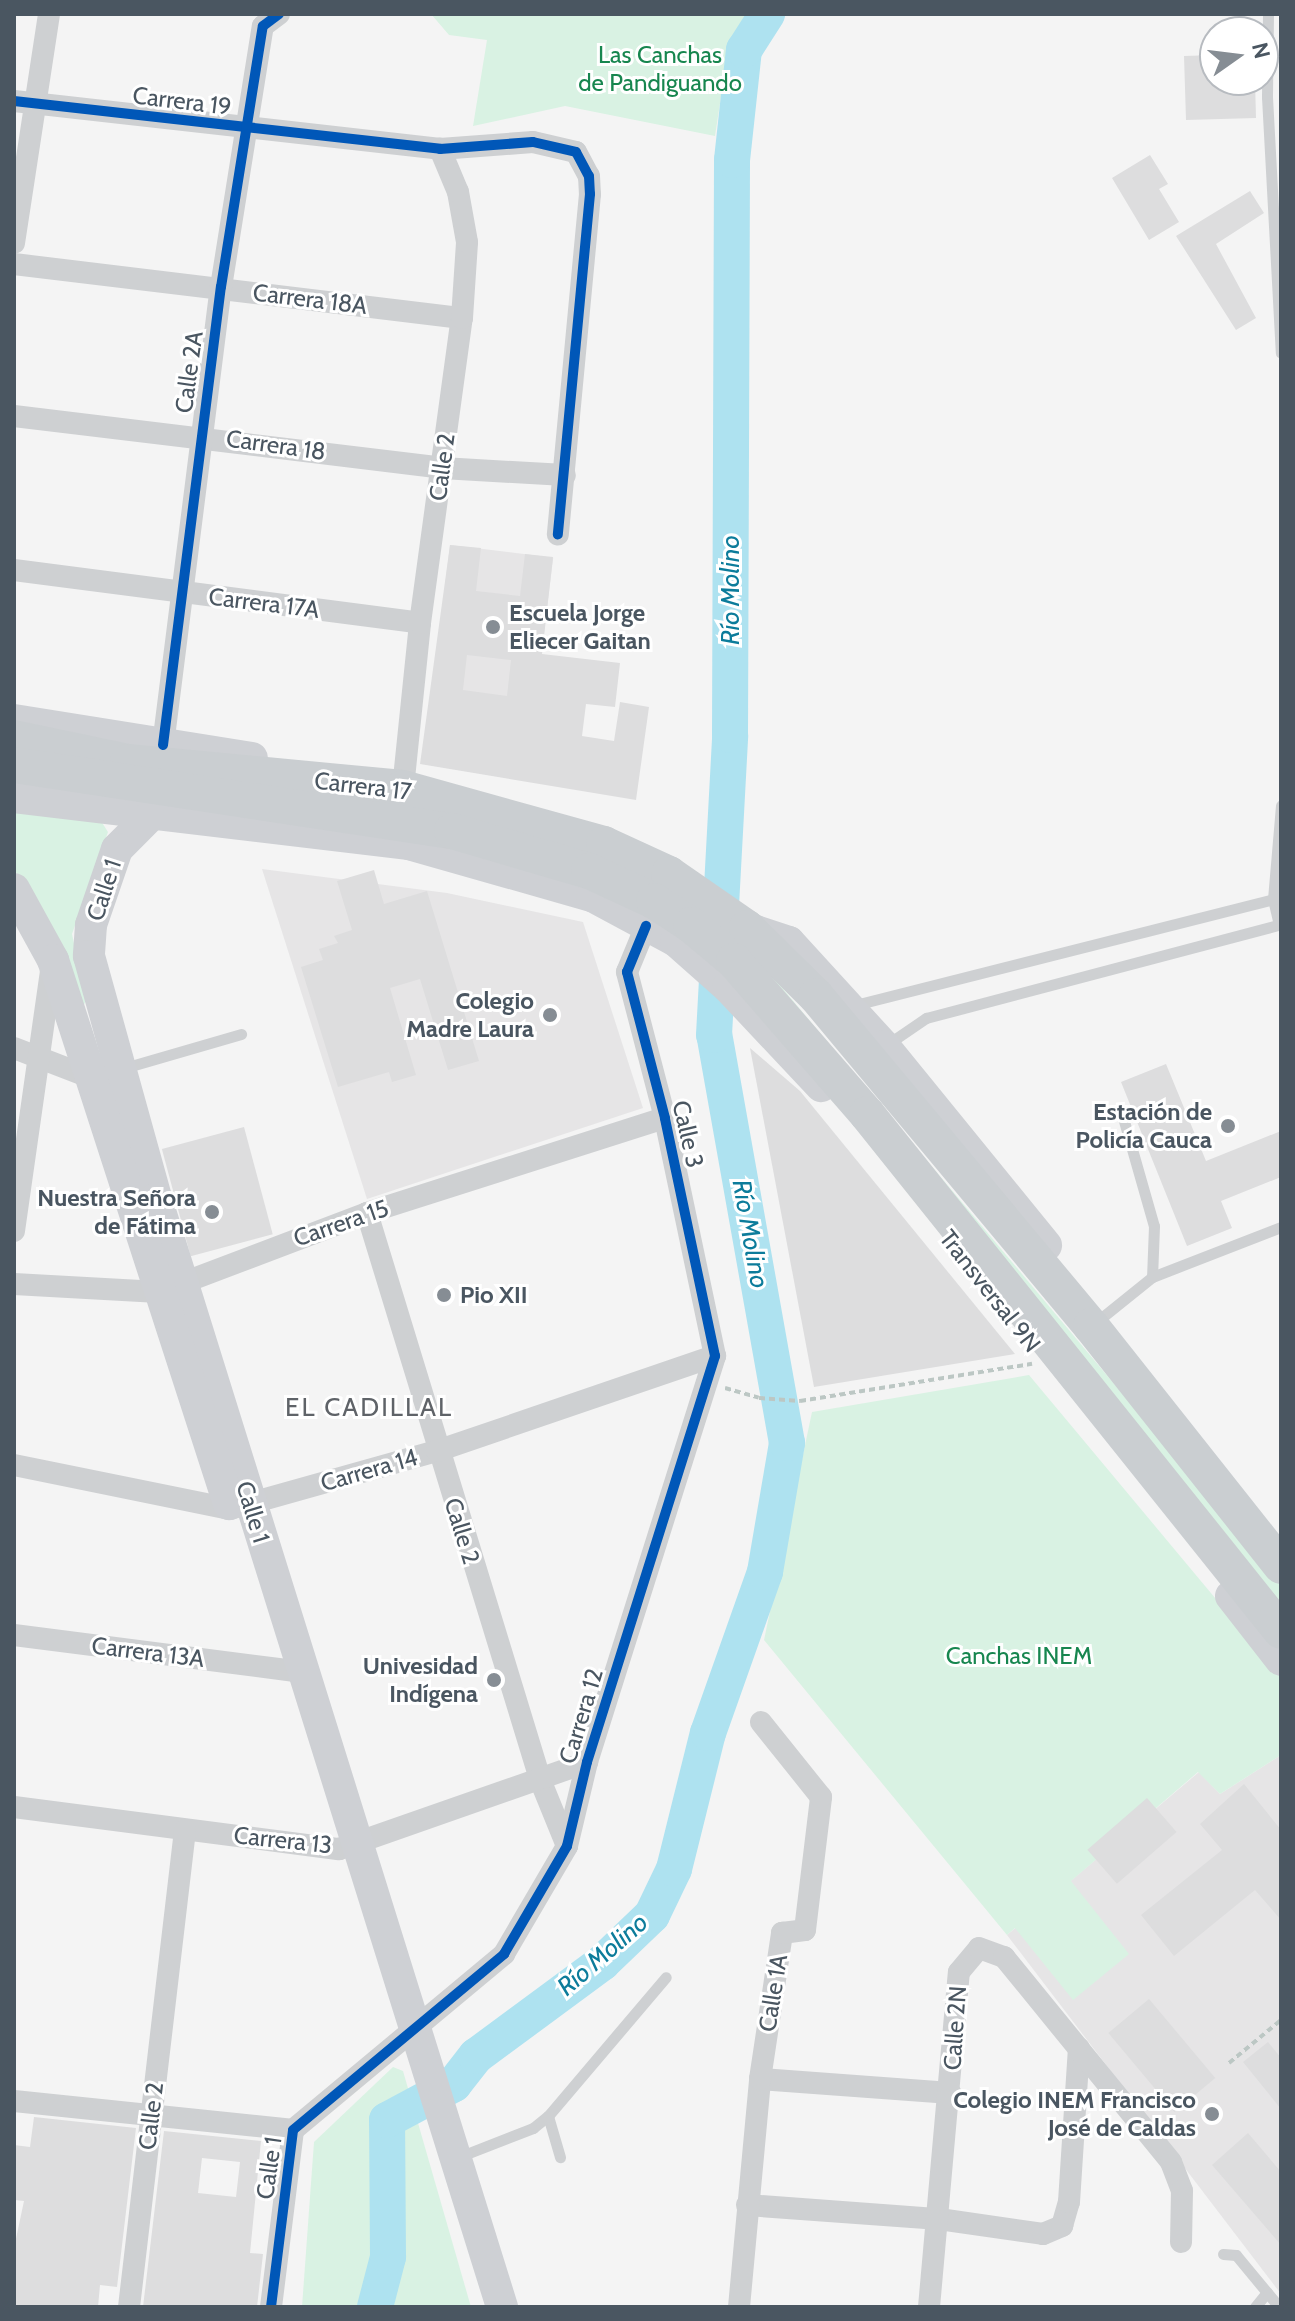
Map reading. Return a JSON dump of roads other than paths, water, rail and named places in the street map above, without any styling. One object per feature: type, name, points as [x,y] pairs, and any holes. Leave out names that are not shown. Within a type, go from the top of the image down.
[{"type":"main road","points":[[14,720],[392,778],[403,788]]},
{"type":"main road","name":"Carrera 17","points":[[14,738],[128,762],[403,788],[604,844],[688,920]]},
{"type":"main road","name":"Carrera 17","points":[[14,765],[440,828],[589,871],[688,920]]},
{"type":"main road","points":[[14,797],[149,817],[409,844],[592,896],[646,926],[688,920],[747,928],[789,942],[884,1046],[1097,1320],[1281,1566]]},
{"type":"main road","name":"Calle 1","points":[[104,1073],[89,956],[91,925],[117,849],[149,817]]},
{"type":"main road","name":"Calle 1","points":[[14,889],[53,960],[104,1073],[346,1845],[502,2307]]},
{"type":"main road","name":"Transversal 9N","points":[[688,920],[945,1233],[1281,1660]]},
{"type":"main road","points":[[747,928],[816,996],[1281,1538]]},
{"type":"main road","name":"Transversal 9N","points":[[731,974],[933,1197],[1281,1631]]},
{"type":"main road","points":[[933,1197],[945,1233]]},
{"type":"main road","name":"Calle 1","points":[[446,2148],[479,2307]]},
{"type":"street","points":[[14,243],[23,102],[49,14]]},
{"type":"street","name":"Calle 2A","points":[[163,745],[186,594],[201,435],[221,287],[266,18]]},
{"type":"street","name":"Carrera 19","points":[[23,102],[440,149],[533,142],[560,144],[583,161],[590,194],[558,534]]},
{"type":"street","name":"Calle 2","points":[[403,788],[420,623],[462,318],[467,242],[458,192],[440,149]]},
{"type":"street","name":"Carrera 18A","points":[[14,264],[462,318]]},
{"type":"street","name":"Carrera 18","points":[[14,416],[201,435],[442,468],[565,475]]},
{"type":"street","name":"Carrera 17A","points":[[14,570],[420,623]]},
{"type":"street","name":"Calle 3","points":[[646,926],[627,972],[665,1118],[715,1356]]},
{"type":"street","points":[[14,1231],[24,1052],[53,960]]},
{"type":"street","points":[[24,1052],[104,1073]]},
{"type":"street","name":"Carrera 15","points":[[14,1284],[171,1285],[367,1213],[665,1118]]},
{"type":"street","name":"Calle 2","points":[[367,1213],[437,1451],[541,1782],[567,1846]]},
{"type":"street","name":"Carrera 12","points":[[414,2045],[504,1954],[567,1846],[587,1762],[715,1356]]},
{"type":"street","name":"Carrera 14","points":[[14,1465],[240,1506],[437,1451],[715,1356]]},
{"type":"street","name":"Carrera 13A","points":[[14,1635],[292,1670]]},
{"type":"street","name":"Calle 1A","points":[[739,2307],[760,2079],[782,1933],[805,1930],[821,1797],[761,1722]]},
{"type":"street","name":"Carrera 13","points":[[14,1807],[185,1830],[346,1845],[541,1782],[587,1762]]},
{"type":"street","name":"Calle 2","points":[[129,2307],[185,1830]]},
{"type":"street","name":"Calle 2N","points":[[929,2307],[959,1972],[967,1956],[979,1948],[1004,1957],[1079,2048]]},
{"type":"street","name":"Calle 1","points":[[271,2307],[293,2130],[414,2045]]},
{"type":"street","points":[[747,2205],[939,2219],[1043,2234],[1062,2226],[1069,2202],[1079,2048]]},
{"type":"street","points":[[1079,2048],[1179,2177],[1181,2242]]},
{"type":"street","points":[[760,2079],[950,2093]]},
{"type":"street","points":[[14,2101],[293,2130]]},
{"type":"lane","points":[[1268,14],[1268,129],[1281,353]]},
{"type":"lane","points":[[884,1046],[926,1018],[1280,924],[1277,898],[1281,805]]},
{"type":"lane","points":[[848,1007],[1277,898]]},
{"type":"lane","points":[[104,1073],[241,1034]]},
{"type":"lane","points":[[1124,1121],[1154,1226],[1152,1277]]},
{"type":"lane","points":[[1097,1320],[1152,1277],[1281,1227]]},
{"type":"lane","points":[[446,2148],[533,2128],[548,2116],[666,1977]]},
{"type":"lane","points":[[548,2116],[560,2157]]},
{"type":"lane","points":[[1223,2254],[1236,2255],[1279,2307]]},
{"type":"lane","points":[[1255,2307],[1267,2292]]},
{"type":"waterway","name":"Río Molino","points":[[375,2307],[388,2257],[387,2120],[454,2084],[476,2056],[602,1963],[652,1915],[674,1869],[708,1733],[765,1572],[787,1443],[714,1035],[730,735],[732,160],[744,50],[767,14]]},
{"type":"place","name":"Escuela Jorge Eliecer Gaitan","points":[[493,627]]},
{"type":"place","name":"Colegio Madre Laura","points":[[550,1015]]},
{"type":"place","name":"Estación de Policía Cauca","points":[[1228,1126]]},
{"type":"place","name":"Nuestra Señora de Fátima","points":[[212,1212]]},
{"type":"place","name":"Pio XII","points":[[444,1295]]},
{"type":"place","name":"Univesidad Indígena","points":[[494,1680]]},
{"type":"place","name":"Colegio INEM Francisco José de Caldas","points":[[1212,2114]]},
{"type":"district","name":"EL CADILLAL","points":[[369,1408]]},
{"type":"park label","name":"Las Canchas de Pandiguando","points":[[660,69]]},
{"type":"park label","name":"Canchas INEM","points":[[1019,1656]]}]
